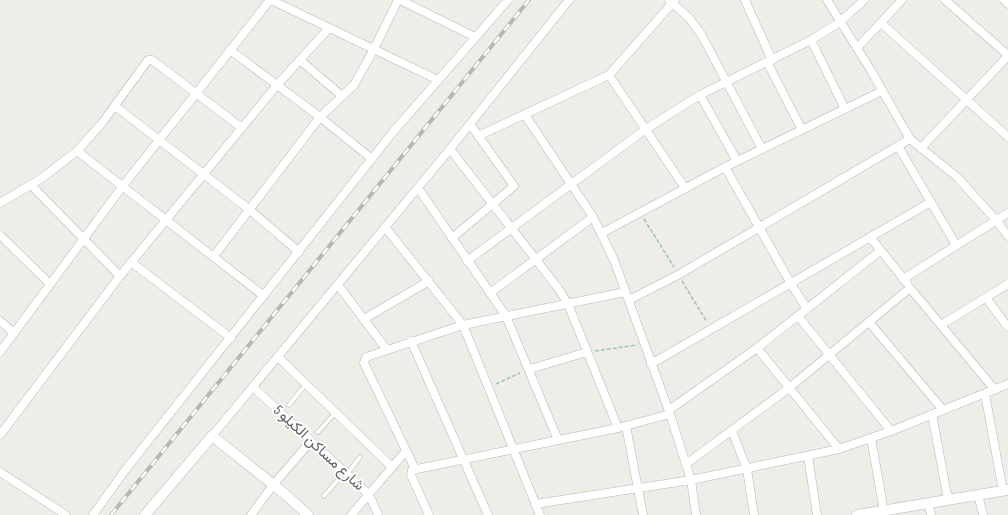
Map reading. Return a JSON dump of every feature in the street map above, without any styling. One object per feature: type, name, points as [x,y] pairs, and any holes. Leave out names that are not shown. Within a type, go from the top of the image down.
[{"type":"street","points":[[0,351],[122,186],[270,0],[438,80]]},
{"type":"street","points":[[214,256],[320,117],[354,85],[399,0],[475,38]]},
{"type":"street","points":[[93,515],[126,469],[372,159],[508,0]]},
{"type":"street","points":[[145,515],[418,188],[569,0]]},
{"type":"street","points":[[745,0],[770,61],[802,130]]},
{"type":"street","points":[[827,0],[910,139],[957,177],[996,220],[1008,236]]},
{"type":"street","points":[[467,261],[570,183],[646,129],[700,95],[810,40],[840,22],[864,0]]},
{"type":"street","points":[[857,48],[902,0]]},
{"type":"street","points":[[922,148],[1008,55],[945,0]]},
{"type":"street","points":[[1004,0],[1008,4]]},
{"type":"street","points":[[478,136],[609,75],[672,1],[696,25],[762,149]]},
{"type":"street","points":[[881,23],[1008,137]]},
{"type":"street","points":[[0,434],[131,262],[277,85],[329,28]]},
{"type":"street","points":[[810,40],[845,109]]},
{"type":"street","points":[[230,50],[320,117],[372,159]]},
{"type":"street","points":[[0,203],[77,151],[115,106],[146,61],[150,60],[242,128]]},
{"type":"street","points":[[300,60],[342,96]]},
{"type":"street","points":[[609,75],[685,188]]},
{"type":"street","points":[[602,233],[725,167],[882,91]]},
{"type":"street","points":[[700,95],[737,161]]},
{"type":"street","points":[[115,106],[250,210],[299,252]]},
{"type":"street","points":[[525,115],[593,217],[602,233],[629,300],[651,364],[670,412],[691,480],[696,515]]},
{"type":"street","points":[[452,238],[512,190],[514,184],[470,124]]},
{"type":"street","points":[[629,300],[678,274],[910,139]]},
{"type":"street","points":[[898,146],[956,245]]},
{"type":"street","points":[[450,149],[537,259],[568,304],[618,428]]},
{"type":"street","points":[[77,151],[167,219],[264,296]]},
{"type":"street","points":[[725,167],[758,228],[807,309]]},
{"type":"street","points":[[30,184],[120,276]]},
{"type":"street","points":[[418,188],[506,316],[530,369],[558,440]]},
{"type":"street","points":[[651,364],[790,282],[931,202]]},
{"type":"street","points":[[903,280],[1008,213]]},
{"type":"street","points":[[490,293],[593,217]]},
{"type":"street","points":[[385,227],[463,325],[487,388],[540,515]]},
{"type":"street","points":[[0,235],[50,284]]},
{"type":"street","points":[[870,237],[903,280],[995,390]]},
{"type":"street","points":[[429,515],[410,473],[412,470],[618,428],[670,412],[757,348],[880,251]]},
{"type":"street","points":[[131,262],[231,338]]},
{"type":"street","points":[[364,319],[429,281]]},
{"type":"street","points":[[941,325],[1008,284]]},
{"type":"street","points":[[338,285],[387,350]]},
{"type":"street","points":[[686,464],[789,388],[910,288]]},
{"type":"street","points":[[415,469],[364,363],[366,357],[463,325],[625,292]]},
{"type":"street","points":[[986,298],[1008,327]]},
{"type":"street","points":[[798,316],[891,431]]},
{"type":"street","points":[[0,321],[14,333]]},
{"type":"street","points":[[869,322],[943,410]]},
{"type":"street","points":[[412,341],[488,515]]},
{"type":"street","points":[[757,348],[839,449]]},
{"type":"street","points":[[530,369],[587,352]]},
{"type":"street","points":[[278,357],[392,467]]},
{"type":"street","points":[[535,504],[691,480],[839,449],[891,431],[1008,384]]},
{"type":"street","name":"شارع مساكن الكيلو 5","points":[[253,387],[368,495],[378,515]]},
{"type":"street","points":[[857,515],[1005,490],[985,394]]},
{"type":"street","points":[[932,414],[948,500]]},
{"type":"street","points":[[626,426],[642,515]]},
{"type":"street","points":[[732,431],[747,469],[754,515]]},
{"type":"street","points":[[212,436],[308,515]]},
{"type":"street","points":[[871,438],[880,512]]},
{"type":"street","points":[[251,515],[273,485],[311,440]]},
{"type":"street","points":[[351,515],[406,451]]},
{"type":"street","points":[[808,456],[817,515]]},
{"type":"street","points":[[0,472],[66,515]]},
{"type":"street","points":[[978,495],[983,515]]},
{"type":"street","points":[[928,503],[930,515]]},
{"type":"lane","points":[[289,404],[306,384]]},
{"type":"lane","points":[[318,432],[336,412]]},
{"type":"lane","points":[[324,496],[360,457]]},
{"type":"path","points":[[587,352],[644,344]]},
{"type":"path","points":[[487,388],[530,369]]},
{"type":"railway","points":[[111,515],[529,0]]}]
